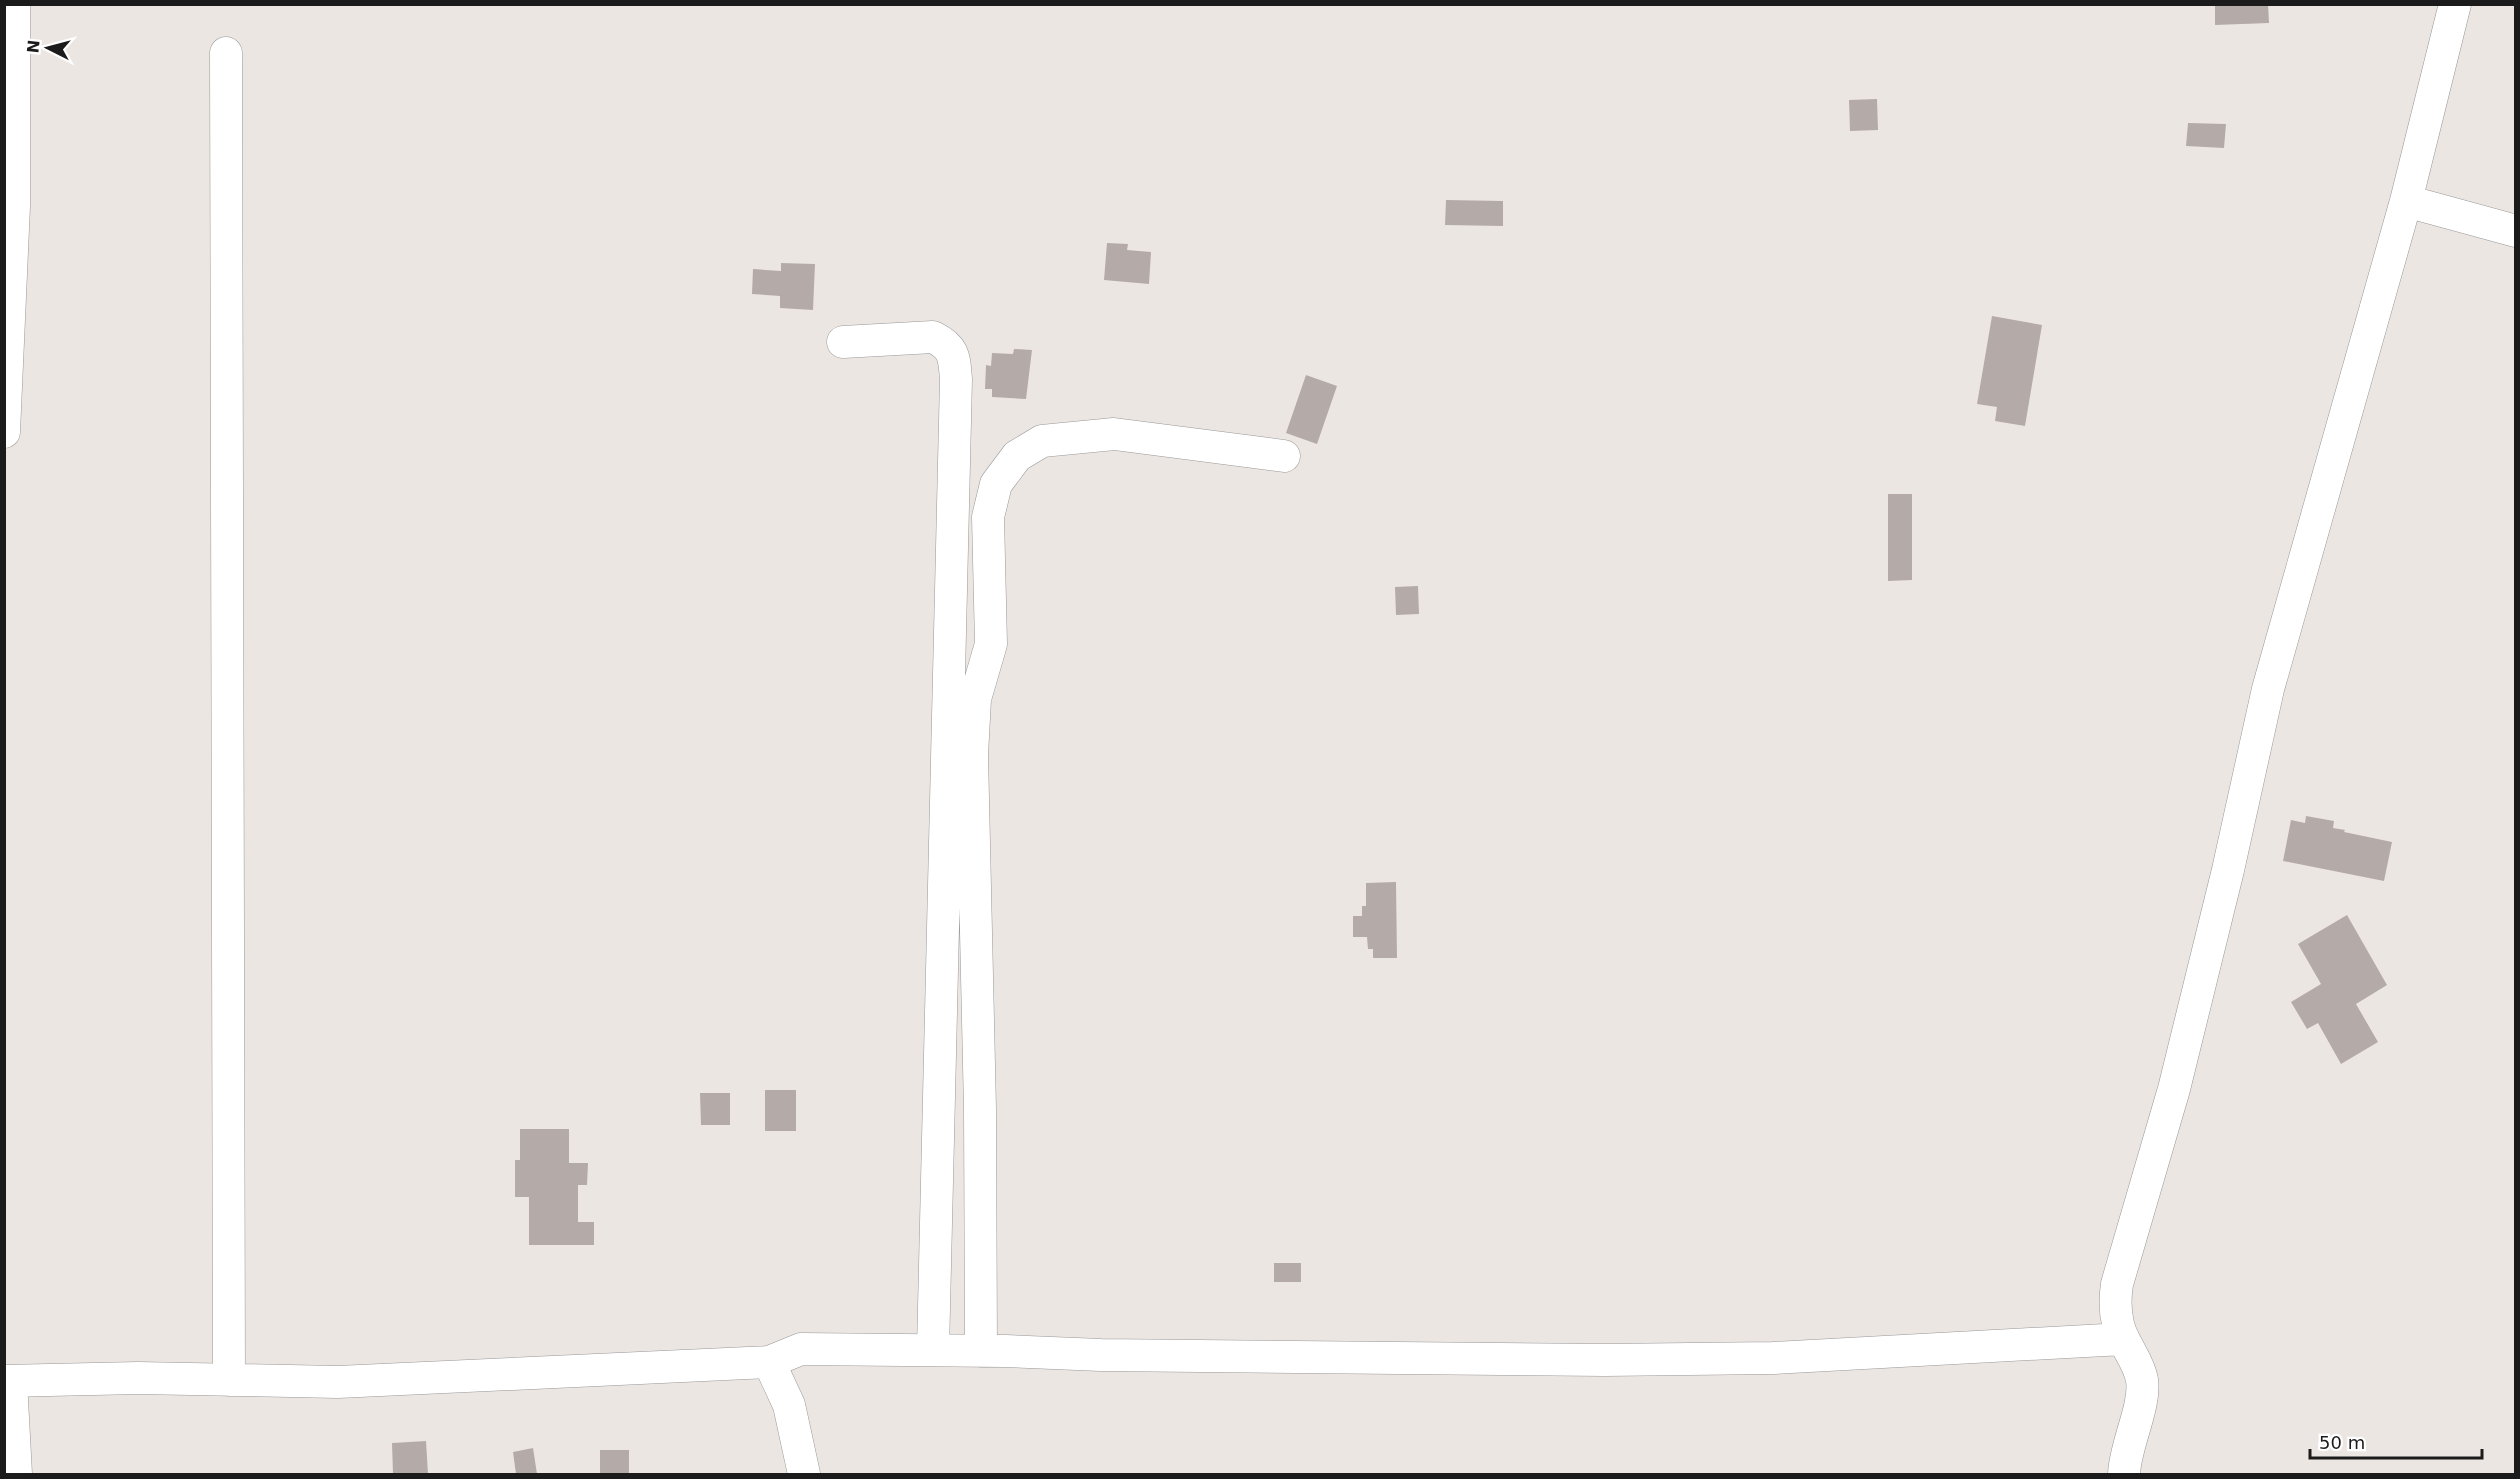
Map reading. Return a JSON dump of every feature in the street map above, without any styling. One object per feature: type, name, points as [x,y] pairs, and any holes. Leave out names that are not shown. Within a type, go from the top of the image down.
[{"type":"street","points":[[4,432],[14,206],[14,4]]},
{"type":"street","points":[[2124,1474],[2125,1459],[2141,1397],[2142,1380],[2123,1339],[2114,1306],[2117,1284],[2174,1089],[2228,870],[2268,689],[2406,201],[2455,4]]},
{"type":"street","points":[[226,53],[229,1380]]},
{"type":"street","points":[[2406,201],[2516,231]]},
{"type":"street","points":[[843,342],[933,337],[944,343],[954,354],[956,379],[933,1350]]},
{"type":"street","points":[[981,1351],[980,1109],[972,755],[975,699],[991,644],[988,517],[996,484],[1017,456],[1042,441],[1114,434],[1284,456]]},
{"type":"street","points":[[16,1474],[8,1381],[138,1378],[338,1382],[769,1362],[801,1349],[981,1351],[1112,1356],[1773,1358],[2123,1339]]},
{"type":"street","points":[[769,1362],[789,1405],[804,1474]]},
{"type":"building","points":[[2215,4],[2268,4],[2269,23],[2215,25]]},
{"type":"building","points":[[1877,99],[1878,130],[1850,131],[1849,100]]},
{"type":"building","points":[[2188,123],[2226,124],[2224,148],[2186,146]]},
{"type":"building","points":[[1446,200],[1503,201],[1503,226],[1445,225]]},
{"type":"building","points":[[1107,243],[1128,244],[1127,250],[1151,252],[1149,284],[1104,280]]},
{"type":"building","points":[[781,263],[815,264],[813,310],[780,308],[780,296],[752,294],[753,269],[781,271]]},
{"type":"building","points":[[1992,316],[2042,325],[2025,426],[1995,421],[1997,407],[1977,404]]},
{"type":"building","points":[[1014,349],[1032,350],[1026,399],[992,397],[992,389],[985,389],[986,365],[991,366],[992,353],[1013,354]]},
{"type":"building","points":[[1306,375],[1337,386],[1317,444],[1286,433]]},
{"type":"building","points":[[1888,494],[1912,494],[1912,580],[1888,581]]},
{"type":"building","points":[[1418,586],[1419,614],[1396,615],[1395,587]]},
{"type":"building","points":[[2306,816],[2334,821],[2333,828],[2345,830],[2344,832],[2392,842],[2384,881],[2283,861],[2291,820],[2305,823]]},
{"type":"building","points":[[1396,882],[1397,958],[1373,958],[1373,949],[1368,949],[1367,937],[1353,937],[1353,916],[1362,916],[1362,906],[1366,906],[1366,883]]},
{"type":"building","points":[[2347,915],[2387,985],[2356,1004],[2378,1042],[2341,1064],[2318,1023],[2307,1029],[2291,1002],[2321,984],[2298,944]]},
{"type":"building","points":[[765,1090],[796,1090],[796,1131],[765,1131]]},
{"type":"building","points":[[700,1093],[730,1093],[730,1125],[701,1125]]},
{"type":"building","points":[[520,1129],[569,1129],[569,1163],[588,1163],[587,1185],[578,1185],[578,1222],[594,1222],[594,1245],[529,1245],[529,1197],[515,1197],[515,1160],[520,1160]]},
{"type":"building","points":[[1274,1263],[1301,1263],[1301,1282],[1274,1282]]},
{"type":"building","points":[[426,1441],[428,1474],[393,1474],[392,1443]]},
{"type":"building","points":[[533,1448],[537,1474],[516,1474],[513,1452]]},
{"type":"building","points":[[600,1450],[629,1450],[629,1473],[600,1473]]}]
